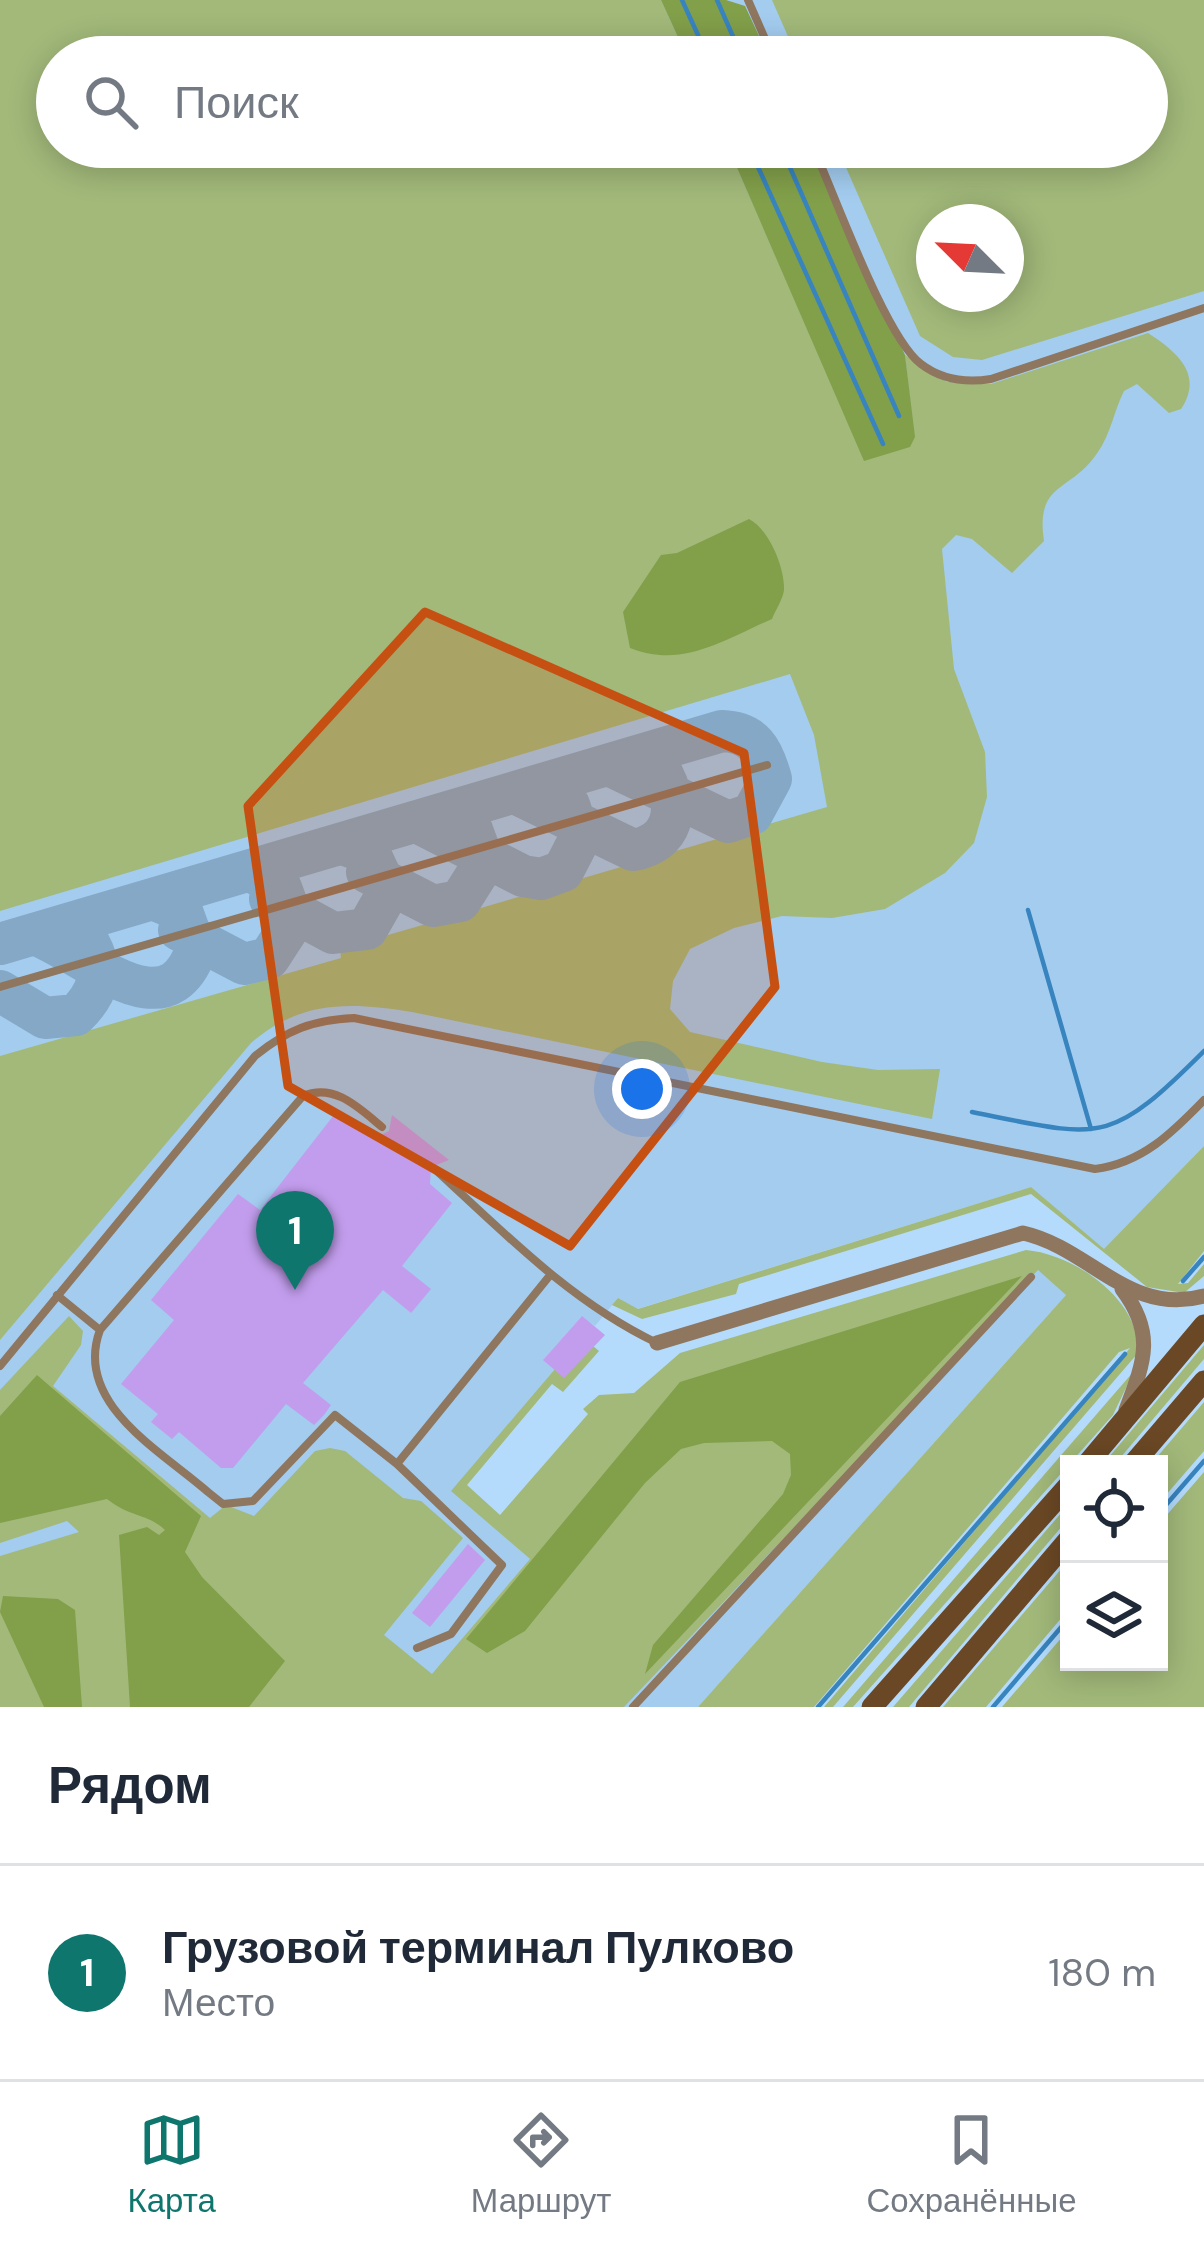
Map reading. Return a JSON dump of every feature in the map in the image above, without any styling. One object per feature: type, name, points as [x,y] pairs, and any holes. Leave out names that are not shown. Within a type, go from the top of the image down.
[{"type":"main road","points":[[1095,1455],[1204,1325]]},
{"type":"main road","points":[[1141,1455],[1204,1381]]},
{"type":"main road","points":[[872,1707],[1060,1495]]},
{"type":"main road","points":[[926,1707],[1060,1550]]},
{"type":"street","points":[[657,1343],[1023,1233],[1073,1249],[1120,1286],[1142,1322],[1147,1348],[1120,1425]]},
{"type":"street","points":[[1120,1286],[1171,1301],[1204,1296]]},
{"type":"lane","points":[[748,0],[764,36]]},
{"type":"lane","points":[[823,168],[905,350],[936,374],[971,382],[992,380],[1204,308]]},
{"type":"lane","points":[[0,987],[767,765]]},
{"type":"lane","points":[[0,1366],[255,1056],[280,1036],[326,1019],[353,1018],[1095,1169],[1122,1166],[1142,1154],[1204,1100]]},
{"type":"lane","points":[[382,1126],[336,1093],[317,1090],[303,1096],[100,1330],[93,1359],[97,1385],[110,1406],[223,1504],[253,1501],[335,1415],[397,1464],[502,1565],[451,1634],[417,1648]]},
{"type":"lane","points":[[438,1172],[551,1274],[624,1327],[657,1343]]},
{"type":"lane","points":[[397,1464],[551,1274]]},
{"type":"lane","points":[[633,1707],[1030,1277]]},
{"type":"lane","points":[[57,1295],[100,1330]]},
{"type":"highlighted area","points":[[425,612],[744,753],[775,987],[570,1246],[288,1086],[248,806]]},
{"type":"shaded area","points":[[0,0],[1204,0],[1204,1146],[1104,1250],[1031,1187],[637,1309],[618,1298],[595,1326],[581,1317],[544,1359],[555,1369],[452,1491],[530,1559],[1038,1270],[1067,1294],[698,1707],[0,1707]]},
{"type":"green space","points":[[0,0],[661,0],[677,36],[36,36],[36,168],[737,168],[865,460],[914,437],[905,355],[947,382],[991,384],[1148,333],[1184,365],[1190,385],[1181,409],[1169,413],[1137,384],[1124,391],[1098,452],[1050,497],[1044,541],[1012,573],[972,539],[956,535],[942,549],[954,669],[985,752],[987,797],[974,843],[945,873],[885,909],[832,918],[782,916],[734,928],[690,949],[673,981],[670,1009],[690,1032],[822,1062],[878,1070],[940,1069],[932,1119],[412,1012],[347,1006],[307,1012],[251,1043],[0,1340],[0,1056],[341,958],[340,949],[827,807],[814,735],[790,674],[0,911]]},
{"type":"green space","points":[[661,0],[726,0],[745,6],[759,36],[677,36]]},
{"type":"green space","points":[[772,0],[1204,0],[1204,291],[982,360],[953,357],[920,336],[846,168],[1168,168],[1168,36],[788,36]]},
{"type":"green space","points":[[737,168],[820,168],[905,355],[915,437],[910,447],[864,461]]},
{"type":"green space","points":[[749,519],[769,540],[782,571],[783,594],[772,619],[685,654],[649,654],[630,648],[623,612],[661,555],[677,553]]},
{"type":"green space","points":[[1204,1146],[1204,1251],[1178,1284],[1188,1283],[1204,1264],[1204,1276],[1184,1293],[1147,1287],[1031,1194],[739,1284],[736,1294],[642,1319],[612,1305],[618,1298],[638,1309],[1031,1187],[1104,1249]]},
{"type":"green space","points":[[1026,1250],[1064,1260],[1101,1283],[1129,1315],[1138,1353],[833,1707],[824,1707],[1130,1348],[1119,1352],[814,1707],[698,1707],[1066,1295],[1038,1270],[624,1707],[0,1707],[0,1556],[79,1532],[67,1521],[0,1543],[0,1390],[69,1316],[83,1331],[81,1345],[53,1386],[210,1518],[226,1505],[254,1516],[315,1451],[330,1448],[345,1451],[403,1498],[421,1501],[463,1538],[384,1635],[432,1674],[530,1559],[451,1491],[555,1369],[593,1346],[599,1351],[563,1392],[552,1384],[467,1485],[500,1515],[588,1414],[583,1409],[599,1395],[634,1393],[680,1353]]},
{"type":"green space","points":[[1022,1276],[645,1674],[653,1645],[783,1494],[791,1475],[790,1454],[772,1441],[704,1443],[681,1449],[645,1483],[525,1631],[487,1653],[466,1639],[680,1382]]},
{"type":"green space","points":[[1204,1345],[1204,1359],[1123,1455],[1111,1455]]},
{"type":"green space","points":[[1134,1371],[1113,1415],[1077,1455],[1061,1455]]},
{"type":"green space","points":[[37,1375],[201,1516],[185,1552],[202,1577],[285,1661],[249,1707],[130,1707],[119,1535],[147,1527],[159,1535],[165,1530],[159,1525],[107,1499],[0,1523],[0,1416]]},
{"type":"green space","points":[[1204,1402],[1204,1451],[1168,1493],[1168,1455],[1159,1455]]},
{"type":"green space","points":[[1060,1456],[1060,1475],[853,1707],[843,1707]]},
{"type":"green space","points":[[1204,1472],[1204,1707],[1002,1707],[1060,1639],[1060,1671],[1168,1671],[1168,1514]]},
{"type":"green space","points":[[1060,1514],[1060,1529],[909,1707],[893,1707]]},
{"type":"green space","points":[[1060,1570],[1060,1620],[986,1707],[943,1707]]},
{"type":"green space","points":[[3,1596],[58,1599],[75,1610],[82,1707],[44,1707],[0,1612]]},
{"type":"building","points":[[337,1111],[373,1139],[389,1131],[392,1115],[449,1160],[431,1167],[430,1184],[452,1203],[402,1266],[431,1289],[411,1313],[383,1290],[303,1383],[331,1405],[324,1415],[314,1425],[286,1404],[233,1468],[221,1468],[179,1432],[172,1439],[151,1422],[158,1414],[121,1384],[174,1320],[151,1300],[238,1194],[260,1210]]},
{"type":"building","points":[[582,1316],[605,1335],[564,1378],[543,1360]]},
{"type":"building","points":[[468,1544],[485,1560],[430,1627],[412,1613]]},
{"type":"waterway","points":[[682,0],[698,36]]},
{"type":"waterway","points":[[717,0],[733,36]]},
{"type":"waterway","points":[[758,168],[883,444]]},
{"type":"waterway","points":[[790,168],[899,416]]},
{"type":"waterway","points":[[1028,910],[1091,1129]]},
{"type":"waterway","points":[[972,1112],[1050,1127],[1101,1127],[1146,1105],[1204,1051]]},
{"type":"waterway","points":[[1183,1281],[1204,1257]]},
{"type":"waterway","points":[[818,1707],[1125,1354]]},
{"type":"waterway","points":[[1168,1503],[1204,1461]]},
{"type":"waterway","points":[[993,1707],[1060,1629]]},
{"type":"taxiway","points":[[0,944],[722,731],[756,744],[771,779],[752,814],[728,822],[609,765]]},
{"type":"taxiway","points":[[515,793],[633,850],[657,840],[670,822],[671,800],[663,775]]},
{"type":"taxiway","points":[[417,822],[523,876],[541,879],[563,871],[580,838],[569,805]]},
{"type":"taxiway","points":[[367,872],[433,906],[460,901],[484,863],[472,830]]},
{"type":"taxiway","points":[[270,899],[333,933],[367,929],[388,892],[370,854],[343,844]]},
{"type":"taxiway","points":[[179,930],[244,964],[269,958],[293,921],[281,888],[251,871]]},
{"type":"taxiway","points":[[34,934],[123,981],[165,986],[183,974],[196,950],[182,911],[153,899]]},
{"type":"taxiway","points":[[0,991],[45,1018],[76,1015],[97,981],[97,963],[89,943]]},
{"type":"place","name":"Грузовой терминал Пулково","points":[[295,1290]]}]
